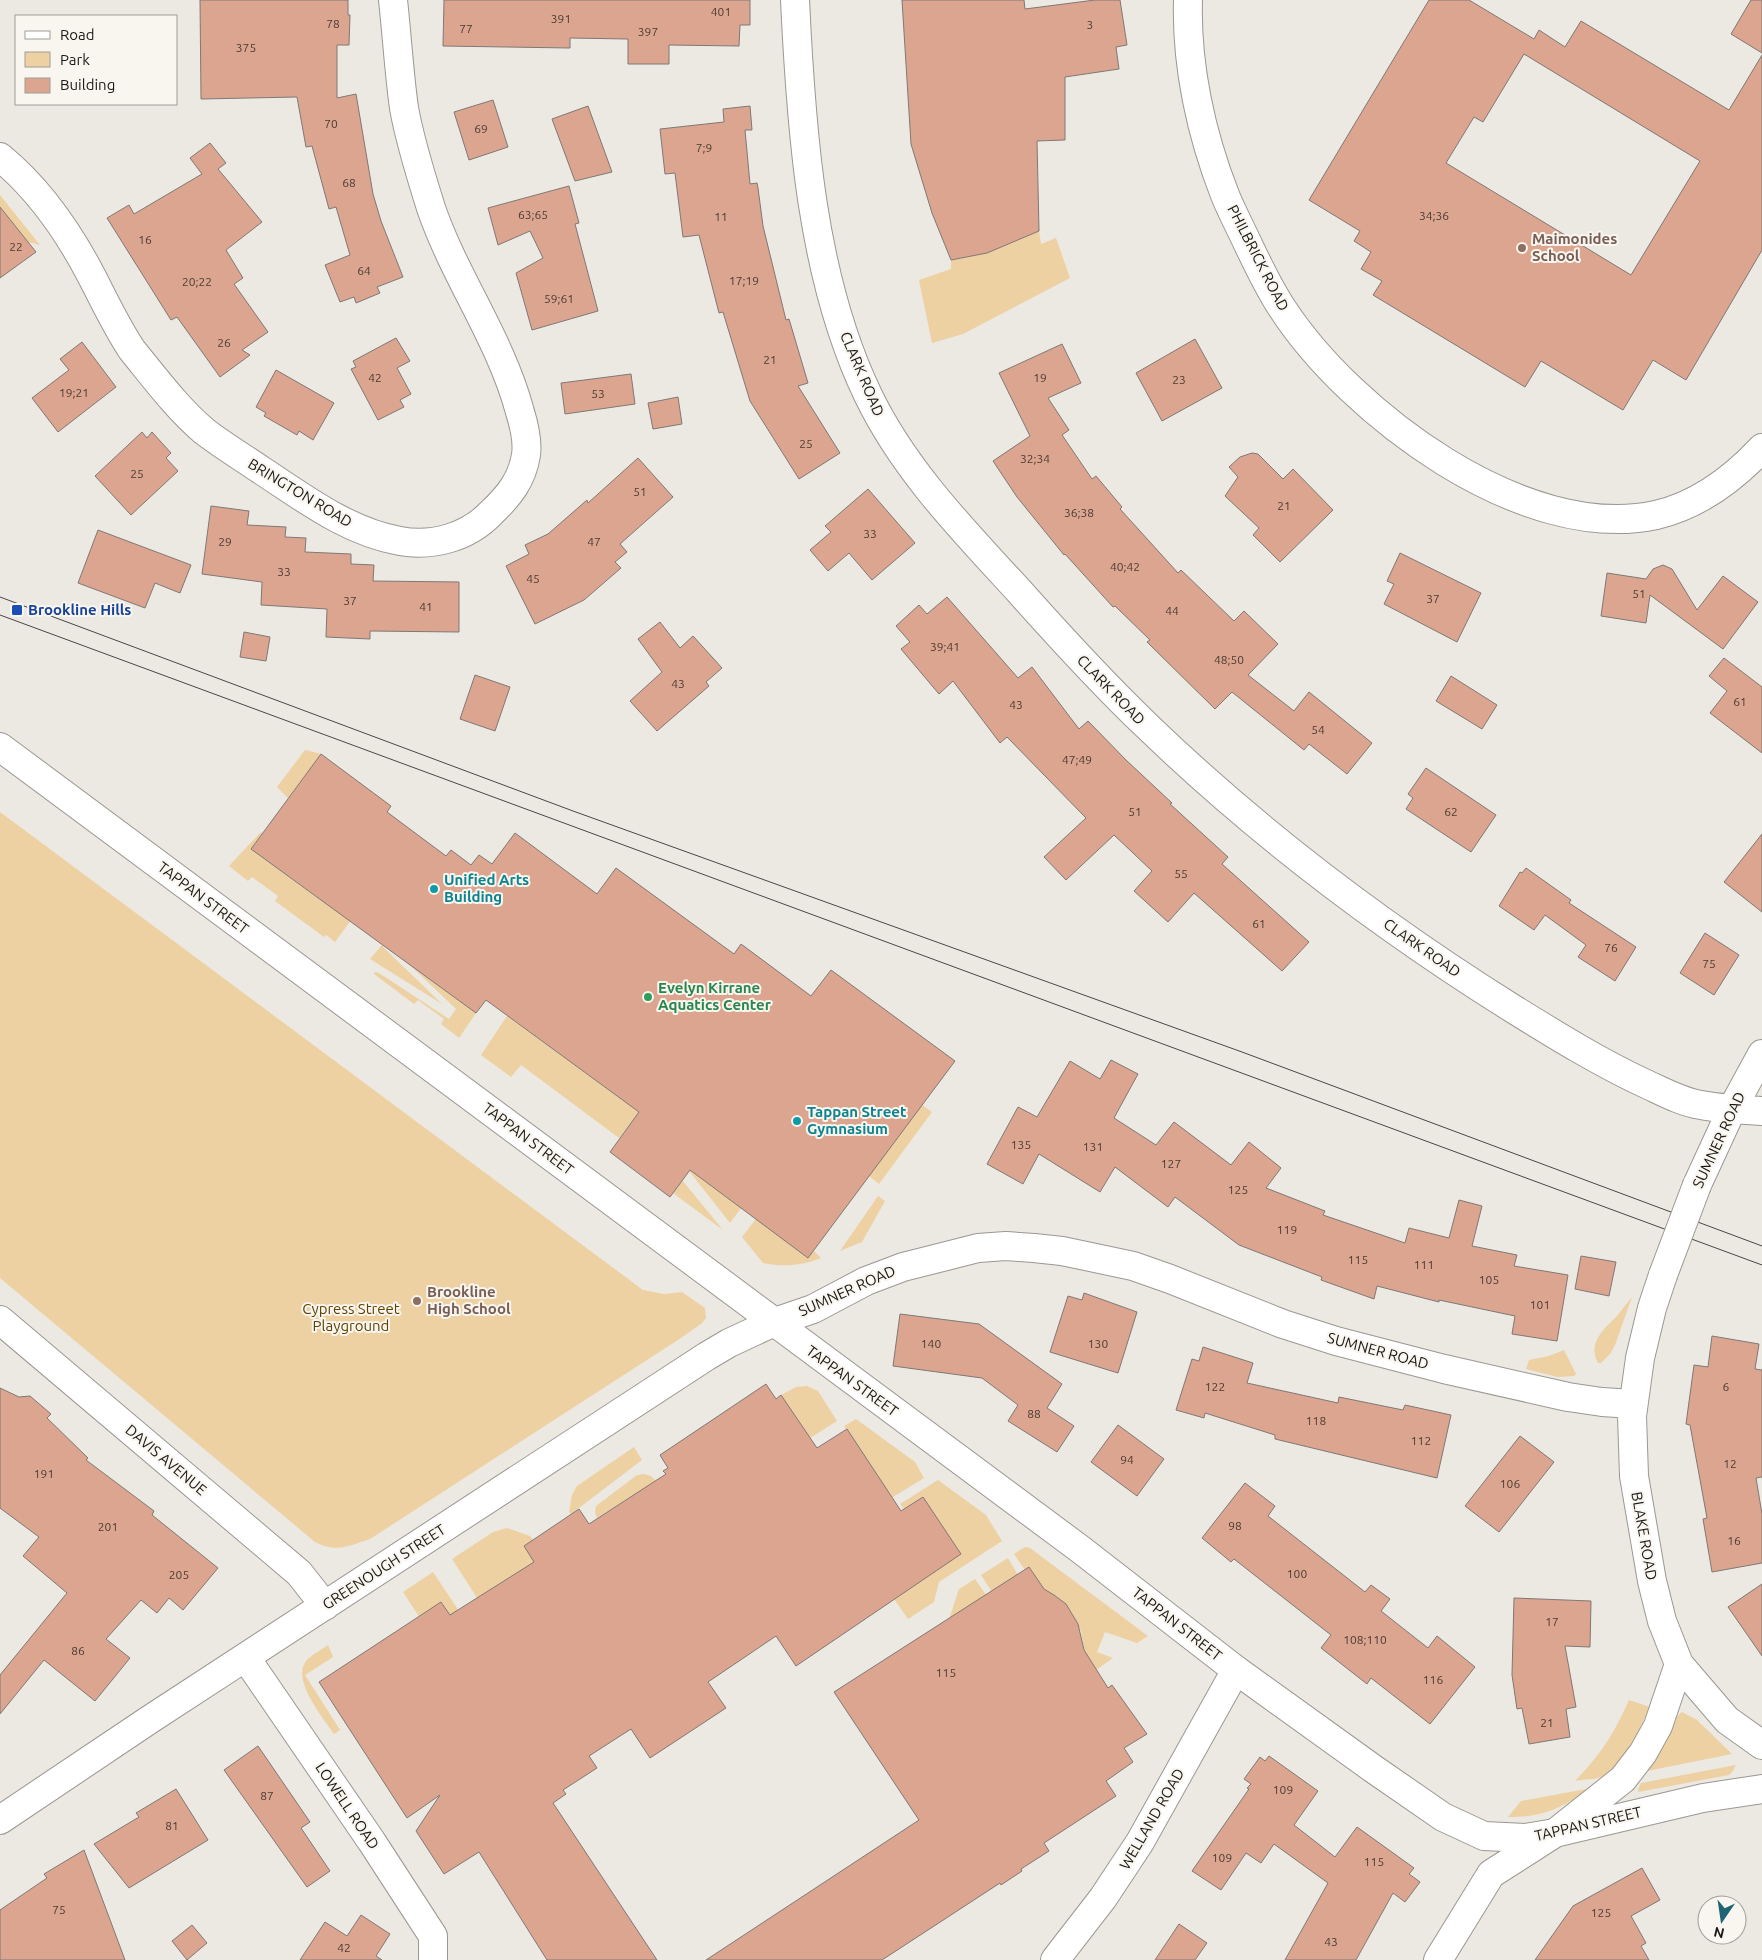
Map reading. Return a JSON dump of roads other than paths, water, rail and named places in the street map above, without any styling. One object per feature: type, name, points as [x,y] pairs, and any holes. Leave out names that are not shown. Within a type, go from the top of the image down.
[{"type":"street","name":"BRINGTON ROAD","points":[[0,157],[37,192],[58,220],[80,254],[122,335],[132,350],[202,430],[325,511],[366,532],[389,539],[425,543],[442,541],[466,532],[488,517],[505,500],[517,483],[526,453],[526,438],[516,394],[451,256],[432,210],[418,164],[405,109],[393,0]]},
{"type":"street","name":"CLARK ROAD","points":[[795,0],[796,41],[803,126],[811,184],[827,275],[840,324],[861,379],[877,413],[902,456],[942,507],[1072,649],[1146,725],[1226,798],[1345,895],[1468,980],[1594,1057],[1671,1095],[1699,1105],[1762,1111]]},
{"type":"street","name":"PHILBRICK ROAD","points":[[1188,0],[1190,53],[1208,147],[1225,195],[1254,257],[1282,308],[1302,336],[1345,384],[1390,423],[1433,454],[1497,490],[1538,505],[1572,514],[1599,518],[1626,519],[1657,515],[1699,499],[1725,483],[1762,448]]},
{"type":"street","name":"TAPPAN STREET","points":[[0,747],[1080,1550],[1236,1670],[1436,1812],[1462,1828],[1484,1836],[1503,1839],[1525,1838],[1555,1833],[1694,1800],[1762,1789]]},
{"type":"street","name":"SUMNER ROAD","points":[[772,1322],[813,1309],[884,1273],[912,1264],[978,1248],[1006,1246],[1034,1248],[1070,1252],[1133,1266],[1283,1324],[1336,1341],[1467,1375],[1602,1402],[1633,1404],[1644,1340],[1663,1275],[1713,1148],[1762,1054]]},
{"type":"street","name":"DAVIS AVENUE","points":[[0,1320],[299,1572],[325,1606]]},
{"type":"street","name":"GREENOUGH STREET","points":[[0,1820],[722,1348],[772,1322]]},
{"type":"street","name":"BLAKE ROAD","points":[[1633,1404],[1632,1459],[1644,1540],[1657,1607],[1679,1664],[1727,1720],[1762,1745]]},
{"type":"street","name":"LOWELL ROAD","points":[[246,1658],[372,1842],[433,1936],[433,1960]]},
{"type":"street","points":[[1438,1960],[1490,1874],[1555,1833],[1623,1779],[1643,1753],[1663,1716],[1679,1664]]},
{"type":"street","name":"WELLAND ROAD","points":[[1055,1960],[1103,1898],[1140,1842],[1236,1670]]},
{"type":"tram line","points":[[0,597],[573,811],[1242,1052],[1762,1246]]},
{"type":"tram line","points":[[0,615],[1762,1265]]},
{"type":"place","name":"Maimonides School","points":[[1522,248]]},
{"type":"place","name":"Brookline Hills","points":[[17,610]]},
{"type":"place","name":"Unified Arts Building","points":[[434,889]]},
{"type":"place","name":"Evelyn Kirrane Aquatics Center","points":[[648,997]]},
{"type":"place","name":"Tappan Street Gymnasium","points":[[797,1121]]},
{"type":"place","name":"Brookline High School","points":[[417,1301]]},
{"type":"park label","name":"Cypress Street Playground","points":[[351,1318]]}]
